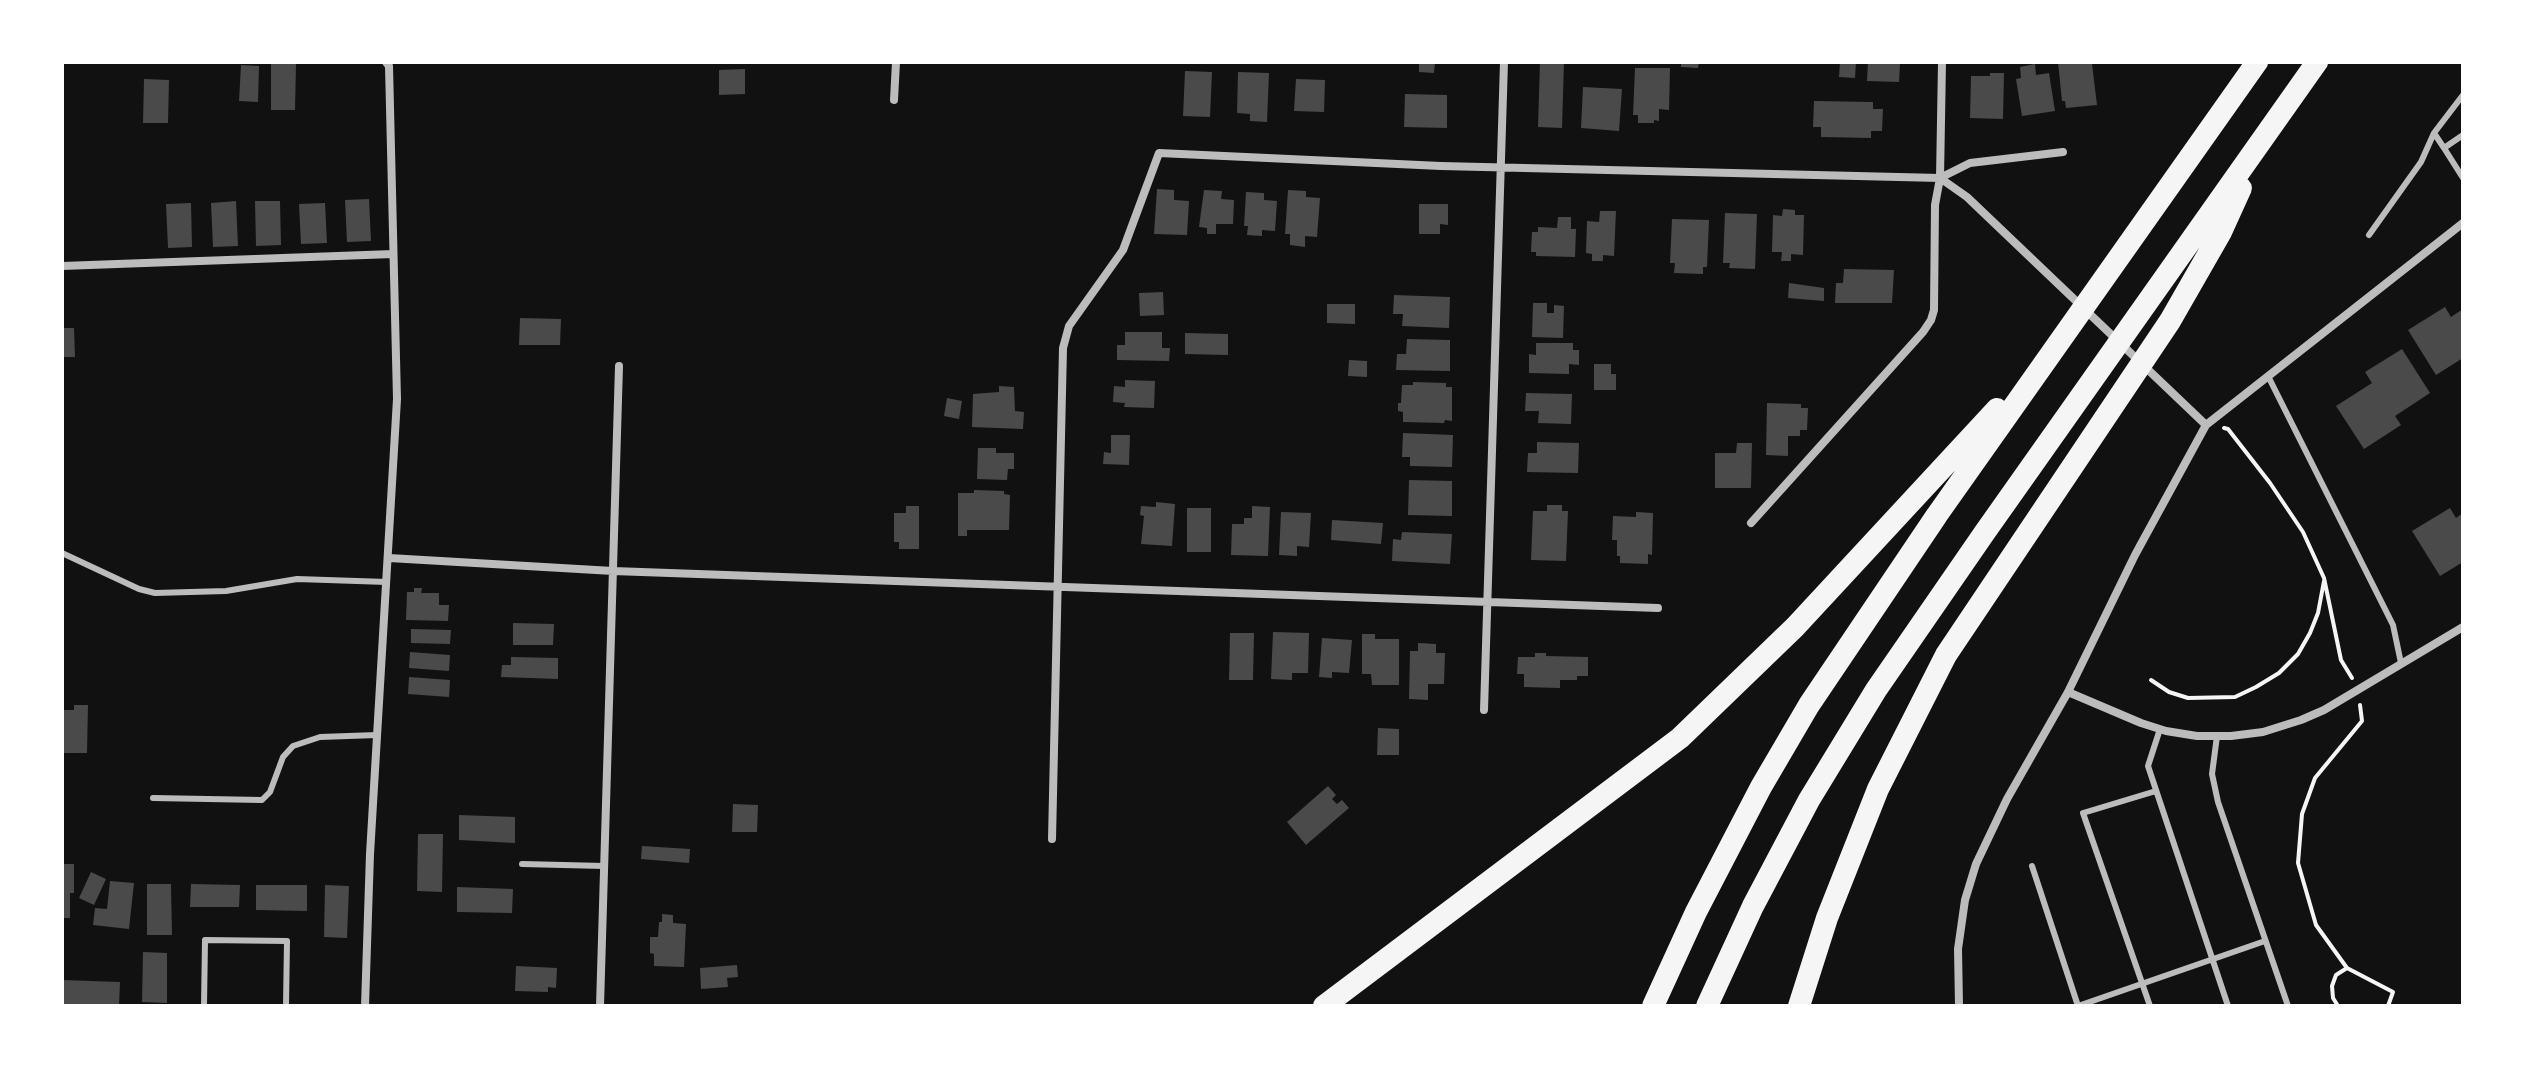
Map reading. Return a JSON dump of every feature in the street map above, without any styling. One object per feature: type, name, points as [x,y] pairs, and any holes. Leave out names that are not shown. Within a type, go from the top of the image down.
[{"type":"highway","points":[[1653,1006],[1761,787],[1809,705],[1937,515],[2257,62]]},
{"type":"highway","points":[[1707,1006],[1753,906],[1809,800],[1876,690],[2317,62]]},
{"type":"highway","points":[[1799,1006],[1847,863],[1914,714],[1976,608],[2170,321],[2221,232],[2263,140]]},
{"type":"highway","points":[[1324,1006],[1680,738],[1795,627],[2070,328]]},
{"type":"street","points":[[365,1006],[397,399],[389,66],[386,62]]},
{"type":"street","points":[[894,100],[896,62]]},
{"type":"street","points":[[1484,710],[1504,62]]},
{"type":"street","points":[[1751,523],[1931,320],[1934,310],[1935,205],[1940,178],[1942,62]]},
{"type":"street","points":[[1052,839],[1063,348],[1069,326],[1123,250],[1159,153],[1500,167],[1940,178],[1970,163],[2063,152]]},
{"type":"street","points":[[1940,178],[1967,197],[2206,425]]},
{"type":"street","points":[[1959,1006],[1958,949],[1965,900],[1976,864],[2007,799],[2068,692],[2135,555],[2206,425],[2463,223]]},
{"type":"street","points":[[62,266],[393,254]]},
{"type":"street","points":[[600,1006],[619,366]]},
{"type":"street","points":[[389,558],[613,571],[1658,608]]},
{"type":"street","points":[[2068,692],[2160,729],[2197,736],[2263,732],[2301,720],[2359,690],[2463,627]]},
{"type":"lane","points":[[2369,235],[2421,162],[2434,133],[2463,95]]},
{"type":"lane","points":[[2434,133],[2463,178]]},
{"type":"lane","points":[[2444,148],[2463,135]]},
{"type":"lane","points":[[2268,376],[2393,625],[2401,663]]},
{"type":"lane","points":[[62,553],[139,589],[155,593],[226,591],[297,579],[387,582]]},
{"type":"lane","points":[[2160,729],[2148,766],[2228,1006]]},
{"type":"lane","points":[[153,798],[262,800],[270,792],[283,757],[293,746],[320,737],[377,735]]},
{"type":"lane","points":[[2217,736],[2212,774],[2218,802],[2288,1006]]},
{"type":"lane","points":[[2150,1006],[2083,813],[2156,791]]},
{"type":"lane","points":[[522,864],[604,866]]},
{"type":"lane","points":[[2032,866],[2078,1006],[2265,941]]},
{"type":"lane","points":[[204,1006],[205,940],[287,941],[286,1006]]},
{"type":"path","points":[[2206,425],[2228,429],[2270,483],[2303,532],[2324,578],[2341,660],[2359,690],[2362,721],[2315,778],[2302,814],[2298,863],[2316,925],[2347,968],[2393,992],[2388,1006]]},
{"type":"path","points":[[2151,680],[2169,692],[2188,698],[2235,697],[2256,687],[2279,673],[2298,654],[2318,613],[2324,578]]},
{"type":"path","points":[[2338,1006],[2333,998],[2332,986],[2336,975],[2347,968]]},
{"type":"building","points":[[1419,62],[1435,62],[1434,73],[1419,72]]},
{"type":"building","points":[[1540,62],[1564,62],[1562,128],[1538,127]]},
{"type":"building","points":[[1681,62],[1699,62],[1698,68],[1681,67]]},
{"type":"building","points":[[1840,62],[1856,62],[1855,78],[1839,77]]},
{"type":"building","points":[[1868,62],[1900,64],[1899,82],[1867,81]]},
{"type":"building","points":[[2058,62],[2092,64],[2097,105],[2066,108],[2065,101],[2062,101]]},
{"type":"building","points":[[271,64],[296,64],[295,110],[271,110]]},
{"type":"building","points":[[2035,64],[2036,75],[2049,73],[2055,111],[2022,116],[2016,79],[2021,78],[2020,67]]},
{"type":"building","points":[[241,65],[259,66],[258,102],[239,101]]},
{"type":"building","points":[[1635,68],[1670,68],[1669,110],[1659,109],[1659,121],[1654,120],[1654,123],[1638,123],[1638,115],[1633,115]]},
{"type":"building","points":[[745,69],[745,94],[719,95],[719,70]]},
{"type":"building","points":[[1185,71],[1212,72],[1210,117],[1183,116]]},
{"type":"building","points":[[1238,72],[1269,73],[1267,122],[1250,121],[1250,114],[1237,113]]},
{"type":"building","points":[[1990,73],[2004,73],[2003,119],[1970,118],[1971,76],[1990,76]]},
{"type":"building","points":[[144,79],[169,80],[168,123],[143,123]]},
{"type":"building","points":[[1296,79],[1325,80],[1324,112],[1294,111]]},
{"type":"building","points":[[1583,87],[1622,89],[1619,131],[1581,128]]},
{"type":"building","points":[[1405,94],[1447,95],[1447,128],[1404,127]]},
{"type":"building","points":[[1814,101],[1873,102],[1873,109],[1883,109],[1882,131],[1871,131],[1871,138],[1821,137],[1821,127],[1813,127]]},
{"type":"building","points":[[1157,189],[1174,190],[1174,200],[1189,201],[1187,235],[1154,234]]},
{"type":"building","points":[[1204,190],[1222,191],[1221,199],[1234,200],[1233,224],[1216,224],[1216,234],[1207,234],[1207,228],[1199,227]]},
{"type":"building","points":[[1288,190],[1306,191],[1306,197],[1320,198],[1317,237],[1305,236],[1305,247],[1290,245],[1290,234],[1285,234]]},
{"type":"building","points":[[1246,192],[1264,193],[1264,200],[1277,201],[1275,231],[1262,230],[1262,236],[1247,235],[1248,226],[1244,226]]},
{"type":"building","points":[[369,199],[371,241],[347,242],[345,200]]},
{"type":"building","points":[[236,201],[238,246],[213,247],[211,203]]},
{"type":"building","points":[[255,201],[280,201],[281,245],[256,246]]},
{"type":"building","points":[[191,203],[192,247],[168,248],[166,204]]},
{"type":"building","points":[[325,203],[327,243],[301,244],[299,204]]},
{"type":"building","points":[[1419,204],[1448,204],[1448,225],[1440,224],[1440,234],[1419,234]]},
{"type":"building","points":[[1783,209],[1795,210],[1795,215],[1804,215],[1803,255],[1791,254],[1791,261],[1781,261],[1782,252],[1772,252],[1773,215],[1782,216]]},
{"type":"building","points":[[1600,211],[1616,211],[1614,256],[1603,255],[1603,261],[1592,261],[1592,254],[1586,253],[1587,221],[1599,222]]},
{"type":"building","points":[[1725,213],[1757,214],[1755,269],[1729,268],[1730,263],[1723,263]]},
{"type":"building","points":[[1558,217],[1571,217],[1571,229],[1576,229],[1575,257],[1536,256],[1536,252],[1531,252],[1532,232],[1538,232],[1538,227],[1557,228]]},
{"type":"building","points":[[1672,219],[1709,220],[1707,267],[1703,267],[1703,274],[1674,273],[1675,263],[1670,263]]},
{"type":"building","points":[[1844,269],[1894,270],[1892,303],[1835,303],[1836,283],[1843,283]]},
{"type":"building","points":[[1789,283],[1824,288],[1824,301],[1788,298]]},
{"type":"building","points":[[1163,292],[1164,315],[1140,316],[1139,293]]},
{"type":"building","points":[[1394,295],[1450,297],[1449,328],[1402,326],[1403,314],[1393,314]]},
{"type":"building","points":[[1533,303],[1547,303],[1547,313],[1554,313],[1554,305],[1564,306],[1563,338],[1532,337]]},
{"type":"building","points":[[1327,304],[1355,304],[1355,324],[1327,323]]},
{"type":"building","points":[[2445,307],[2451,317],[2463,309],[2463,358],[2436,375],[2408,330]]},
{"type":"building","points":[[520,318],[561,319],[560,345],[519,345]]},
{"type":"building","points":[[62,328],[74,328],[75,357],[62,357]]},
{"type":"building","points":[[1125,332],[1162,332],[1162,348],[1170,348],[1169,361],[1117,360],[1117,345],[1125,345]]},
{"type":"building","points":[[1185,333],[1228,334],[1228,355],[1185,354]]},
{"type":"building","points":[[1407,339],[1450,340],[1450,371],[1396,370],[1397,354],[1406,354]]},
{"type":"building","points":[[1536,343],[1573,343],[1573,350],[1579,350],[1579,365],[1569,364],[1569,374],[1529,373],[1529,354],[1536,355]]},
{"type":"building","points":[[2402,349],[2430,393],[2395,416],[2401,425],[2364,449],[2336,406],[2372,383],[2365,372]]},
{"type":"building","points":[[1349,360],[1367,361],[1367,377],[1348,376]]},
{"type":"building","points":[[1594,364],[1611,364],[1611,374],[1616,374],[1616,390],[1594,390]]},
{"type":"building","points":[[1125,380],[1155,381],[1154,408],[1124,407],[1125,403],[1113,402],[1114,386],[1125,387]]},
{"type":"building","points":[[1413,382],[1446,383],[1446,387],[1452,387],[1452,421],[1403,422],[1403,412],[1398,411],[1402,385],[1413,385]]},
{"type":"building","points":[[999,386],[1014,387],[1015,411],[1024,412],[1023,429],[972,427],[973,394],[999,392]]},
{"type":"building","points":[[1526,393],[1572,394],[1571,424],[1538,423],[1539,411],[1525,411]]},
{"type":"building","points":[[947,398],[962,401],[959,419],[944,416]]},
{"type":"building","points":[[1767,403],[1801,404],[1801,408],[1808,408],[1807,430],[1800,430],[1800,436],[1788,436],[1788,456],[1766,455]]},
{"type":"building","points":[[1403,433],[1453,435],[1452,467],[1410,466],[1410,457],[1402,457]]},
{"type":"building","points":[[1111,435],[1130,435],[1129,465],[1103,464],[1104,452],[1111,453]]},
{"type":"building","points":[[1537,442],[1579,443],[1578,473],[1527,472],[1528,453],[1537,453]]},
{"type":"building","points":[[1737,443],[1752,443],[1751,488],[1715,488],[1715,453],[1736,453]]},
{"type":"building","points":[[978,448],[996,448],[996,453],[1014,453],[1014,469],[1008,469],[1007,480],[977,479]]},
{"type":"building","points":[[1409,480],[1452,481],[1452,516],[1408,515]]},
{"type":"building","points":[[974,490],[1004,491],[1004,494],[1010,495],[1009,530],[967,530],[967,536],[958,536],[958,493],[974,493]]},
{"type":"building","points":[[1156,502],[1175,504],[1172,546],[1141,544],[1144,516],[1140,515],[1141,506],[1156,507]]},
{"type":"building","points":[[1547,505],[1562,505],[1562,511],[1568,511],[1566,561],[1531,560],[1533,511],[1547,511]]},
{"type":"building","points":[[906,506],[919,506],[919,549],[899,549],[899,542],[894,542],[894,513],[906,513]]},
{"type":"building","points":[[1252,506],[1270,507],[1268,556],[1231,555],[1232,524],[1244,524],[1244,518],[1252,518]]},
{"type":"building","points":[[1187,508],[1211,508],[1211,552],[1187,552]]},
{"type":"building","points":[[2450,508],[2456,518],[2463,513],[2463,562],[2440,576],[2412,531]]},
{"type":"building","points":[[1281,512],[1311,513],[1309,547],[1297,546],[1297,556],[1279,555]]},
{"type":"building","points":[[1636,512],[1653,513],[1652,555],[1648,554],[1648,564],[1620,563],[1617,540],[1612,540],[1613,516],[1636,517]]},
{"type":"building","points":[[1332,520],[1383,523],[1381,544],[1331,540]]},
{"type":"building","points":[[1402,532],[1452,534],[1450,564],[1392,561],[1393,539],[1401,540]]},
{"type":"building","points":[[414,588],[422,588],[421,593],[439,593],[439,605],[449,605],[448,621],[406,620],[407,592],[414,592]]},
{"type":"building","points":[[513,623],[554,624],[553,645],[513,645]]},
{"type":"building","points":[[411,629],[451,630],[450,644],[411,643]]},
{"type":"building","points":[[1273,632],[1309,633],[1308,673],[1292,673],[1292,680],[1271,679]]},
{"type":"building","points":[[1230,633],[1254,633],[1253,680],[1229,680]]},
{"type":"building","points":[[1362,634],[1375,634],[1375,639],[1399,639],[1399,685],[1372,685],[1371,674],[1362,674]]},
{"type":"building","points":[[1322,638],[1352,640],[1349,673],[1332,672],[1332,678],[1319,677]]},
{"type":"building","points":[[1418,643],[1436,644],[1436,653],[1445,653],[1444,684],[1428,684],[1428,700],[1409,699],[1410,651],[1418,651]]},
{"type":"building","points":[[410,652],[450,655],[449,671],[409,668]]},
{"type":"building","points":[[1535,653],[1588,657],[1588,676],[1577,676],[1577,680],[1560,680],[1560,688],[1524,687],[1524,674],[1517,674],[1518,657],[1535,657]]},
{"type":"building","points":[[511,657],[558,658],[558,679],[501,677],[502,665],[511,665]]},
{"type":"building","points":[[409,677],[450,680],[449,697],[408,694]]},
{"type":"building","points":[[74,705],[88,705],[87,753],[62,753],[62,710],[74,710]]},
{"type":"building","points":[[1378,728],[1399,729],[1399,755],[1377,755]]},
{"type":"building","points":[[1328,786],[1336,795],[1332,799],[1337,804],[1342,800],[1349,808],[1306,845],[1287,822]]},
{"type":"building","points":[[733,804],[758,805],[757,832],[732,832]]},
{"type":"building","points":[[459,815],[515,817],[515,843],[459,840]]},
{"type":"building","points":[[418,834],[443,834],[442,892],[417,891]]},
{"type":"building","points":[[642,846],[690,849],[689,863],[641,859]]},
{"type":"building","points":[[62,864],[74,864],[70,918],[62,918]]},
{"type":"building","points":[[91,872],[106,879],[94,905],[79,898]]},
{"type":"building","points":[[110,881],[134,883],[129,929],[93,925],[95,908],[107,909]]},
{"type":"building","points":[[147,884],[171,884],[172,935],[147,935]]},
{"type":"building","points":[[191,884],[240,885],[239,907],[190,907]]},
{"type":"building","points":[[256,885],[307,885],[307,911],[256,910]]},
{"type":"building","points":[[325,885],[349,886],[347,938],[324,937]]},
{"type":"building","points":[[457,887],[513,889],[512,913],[457,912]]},
{"type":"building","points":[[662,914],[673,915],[673,923],[686,924],[684,967],[654,966],[650,937],[658,937]]},
{"type":"building","points":[[143,952],[167,953],[167,1003],[142,1002]]},
{"type":"building","points":[[737,965],[738,977],[727,978],[728,987],[701,989],[700,968]]},
{"type":"building","points":[[516,966],[557,968],[556,988],[548,987],[548,992],[515,991]]},
{"type":"building","points":[[63,980],[120,982],[119,1006],[62,1006]]}]
